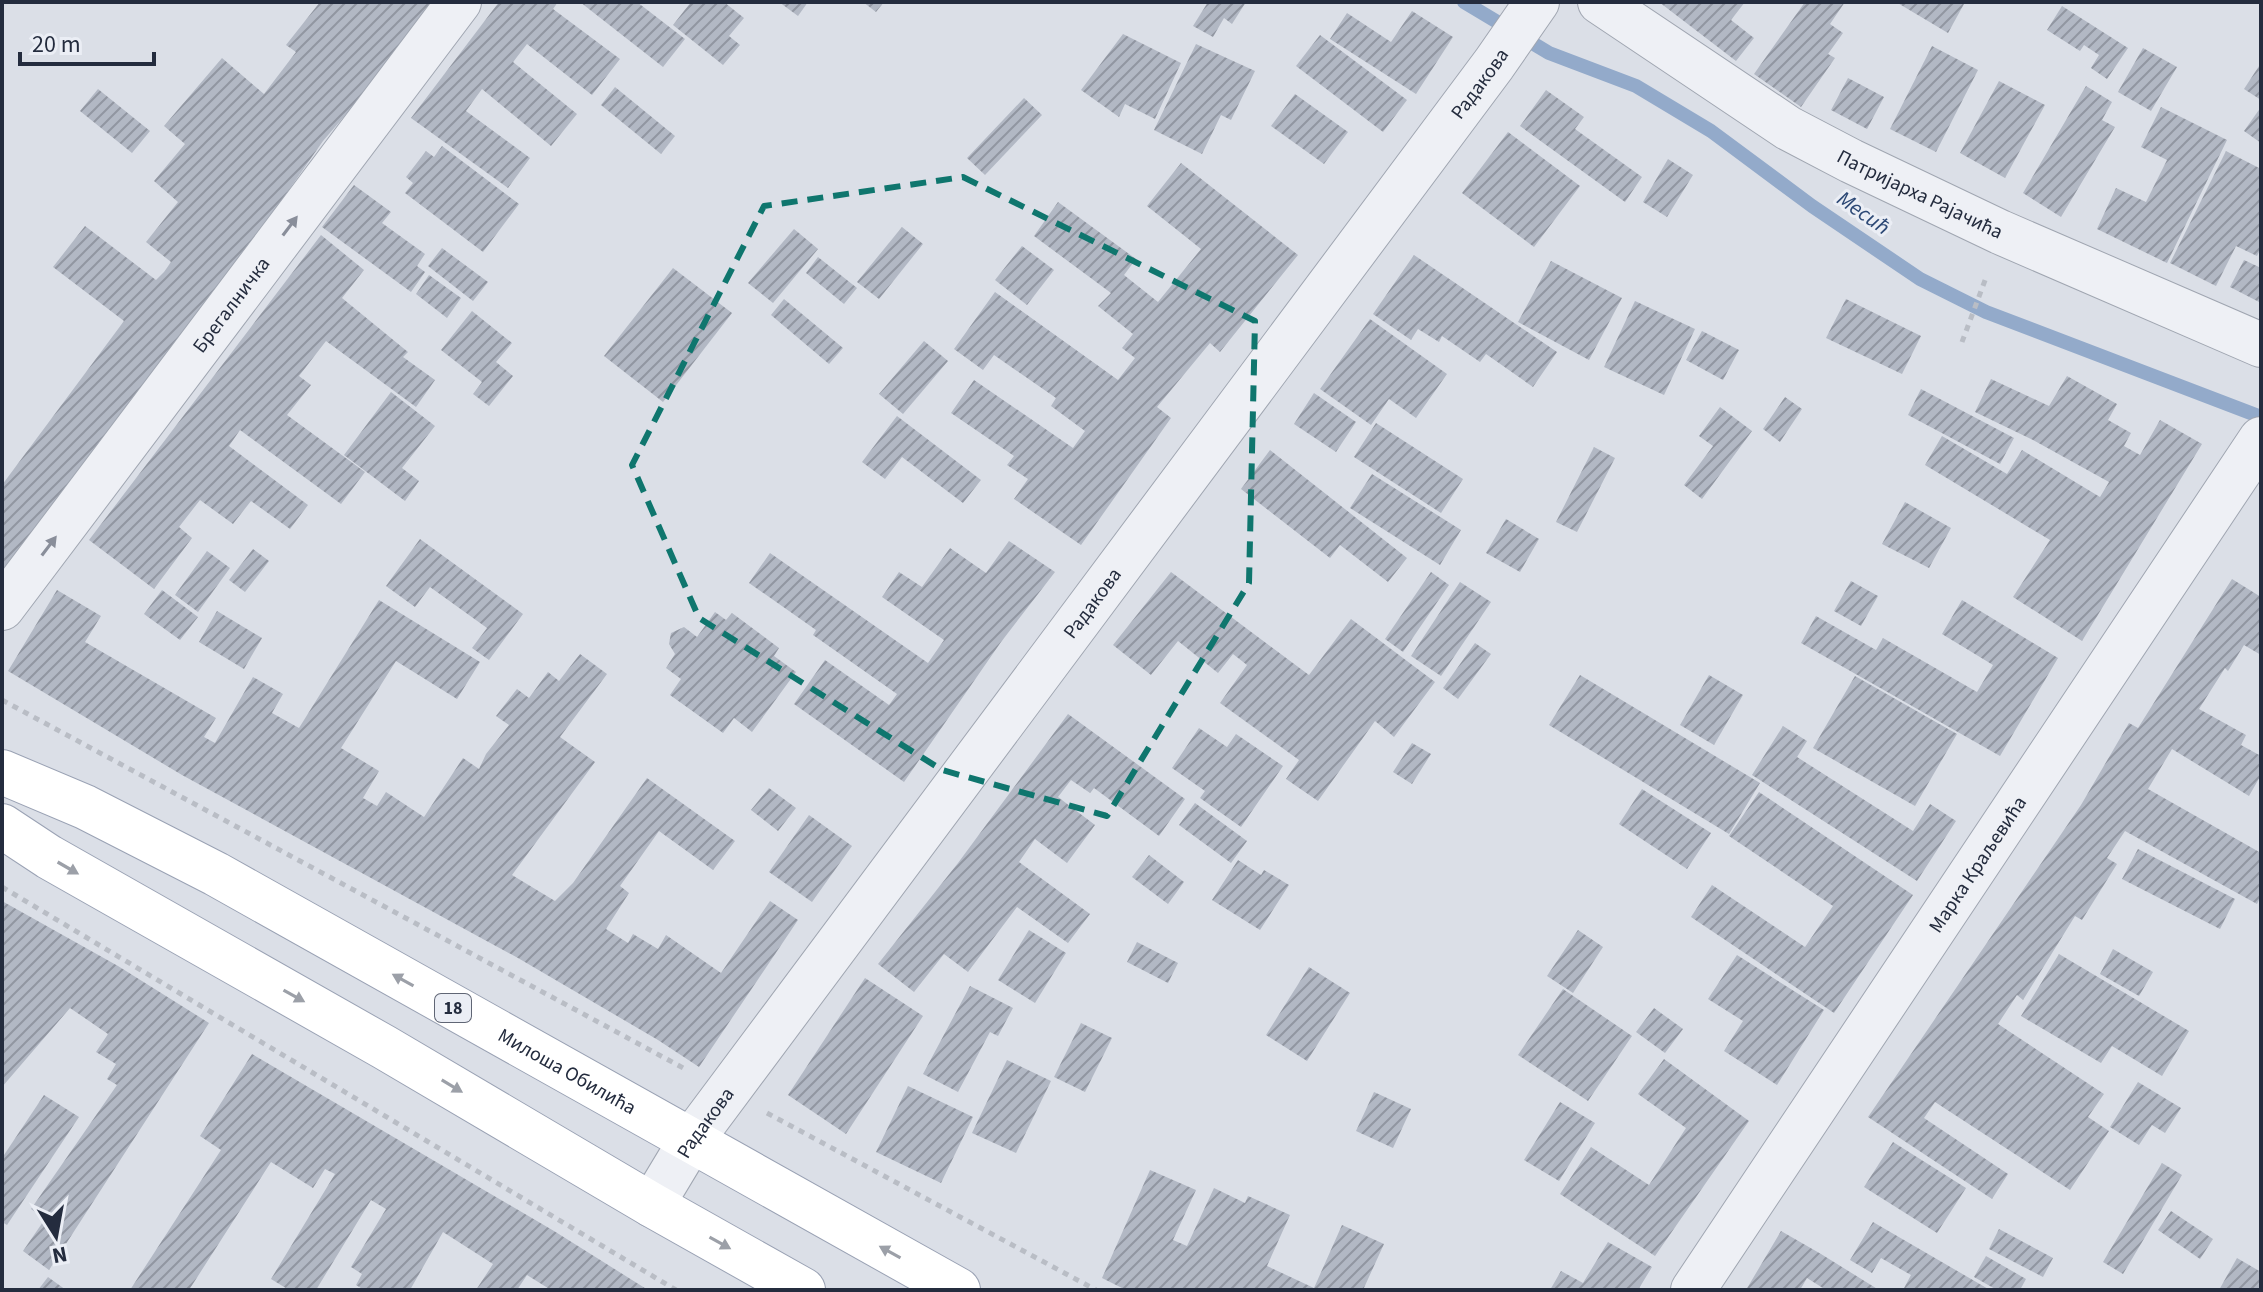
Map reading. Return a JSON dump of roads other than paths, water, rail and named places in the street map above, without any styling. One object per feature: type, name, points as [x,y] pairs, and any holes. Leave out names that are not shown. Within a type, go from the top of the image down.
[{"type":"main road","name":"Милоша Обилића","points":[[2,772],[85,807],[216,874],[958,1290]]},
{"type":"main road","points":[[2,826],[49,857],[803,1290]]},
{"type":"street","name":"Брегалничка","points":[[2,608],[459,2]]},
{"type":"street","name":"Патријарха Рајачића","points":[[1600,2],[1788,128],[1851,161],[2000,232],[2261,345]]},
{"type":"street","name":"Радакова","points":[[652,1205],[690,1142],[1534,7]]},
{"type":"street","name":"Марка Краљевића","points":[[1693,1290],[2256,448]]},
{"type":"waterway","name":"Месић","points":[[1464,2],[1549,53],[1636,86],[1711,131],[1812,206],[1920,279],[1986,312],[2261,417]]}]
